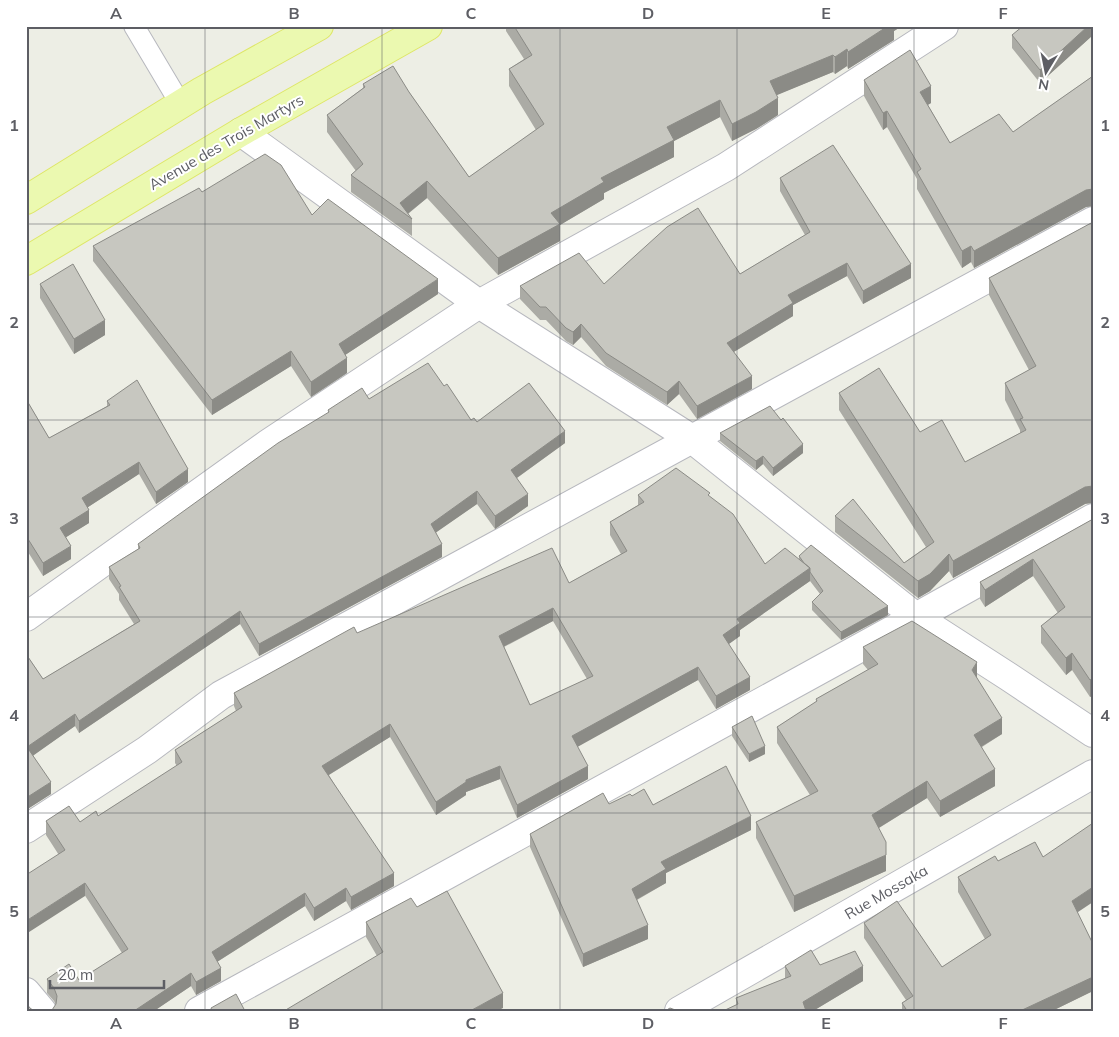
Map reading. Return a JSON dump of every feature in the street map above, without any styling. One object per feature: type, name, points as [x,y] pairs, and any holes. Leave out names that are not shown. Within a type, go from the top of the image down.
[{"type":"main road","points":[[26,200],[181,105],[319,26]]},
{"type":"main road","name":"Avenue des Trois Martyrs","points":[[26,261],[242,132],[428,26]]},
{"type":"street","points":[[26,617],[269,443],[479,304],[726,167],[944,26]]},
{"type":"street","points":[[242,132],[479,304],[692,439],[916,618],[1009,676],[1093,733]]},
{"type":"street","points":[[26,829],[147,750],[221,695],[1093,220]]},
{"type":"street","points":[[199,1011],[916,618],[1093,518]]},
{"type":"street","name":"Rue Mossaka","points":[[679,1011],[1093,774]]},
{"type":"street","points":[[26,992],[42,1011]]},
{"type":"lane","points":[[134,26],[181,105]]},
{"type":"building","points":[[514,26],[888,26],[848,52],[847,49],[835,57],[833,55],[770,81],[778,98],[732,124],[720,100],[667,127],[674,140],[601,178],[604,182],[551,213],[560,224],[498,258],[427,181],[400,203],[412,219],[351,175],[363,164],[327,115],[365,87],[363,84],[393,66],[469,177],[544,124],[509,69],[532,55]]},
{"type":"building","points":[[1023,26],[1088,26],[1040,70],[1012,35]]},
{"type":"building","points":[[910,50],[931,86],[920,92],[950,143],[999,114],[1013,132],[1093,76],[1093,189],[1086,190],[974,251],[971,246],[962,251],[917,172],[921,169],[887,111],[883,113],[864,80]]},
{"type":"building","points":[[833,145],[911,264],[863,291],[847,263],[788,295],[793,303],[727,343],[752,376],[697,406],[679,381],[667,392],[606,353],[581,324],[573,332],[566,328],[546,307],[540,307],[520,286],[579,253],[604,284],[667,227],[698,208],[740,274],[810,232],[780,178]]},
{"type":"building","points":[[265,154],[281,165],[312,215],[328,199],[438,279],[339,344],[347,358],[311,382],[291,351],[212,400],[93,246],[199,188],[202,192]]},
{"type":"building","points":[[1093,222],[1093,486],[1085,487],[953,561],[949,554],[930,574],[918,581],[835,516],[853,499],[904,563],[934,542],[839,393],[879,368],[920,432],[942,420],[965,462],[1026,430],[1020,419],[1023,418],[1005,383],[1036,366],[989,278]]},
{"type":"building","points":[[73,264],[105,320],[74,339],[40,284]]},
{"type":"building","points":[[428,363],[444,386],[447,384],[471,420],[474,418],[477,422],[529,383],[565,431],[511,470],[528,494],[495,516],[477,491],[431,524],[442,544],[259,644],[240,611],[79,721],[75,714],[27,747],[51,782],[26,798],[26,654],[43,679],[140,621],[109,567],[140,548],[138,544],[278,443],[329,412],[328,410],[362,388],[369,399]]},
{"type":"building","points":[[137,380],[188,469],[156,492],[139,462],[82,498],[89,510],[60,528],[71,546],[43,563],[28,539],[26,540],[26,399],[49,438],[110,405],[107,401]]},
{"type":"building","points":[[770,406],[781,420],[783,418],[803,444],[773,468],[763,456],[756,461],[720,433]]},
{"type":"building","points":[[676,468],[710,493],[708,495],[733,514],[765,564],[785,548],[810,568],[737,619],[740,623],[723,635],[750,677],[716,696],[698,667],[572,736],[588,766],[517,805],[500,766],[466,780],[466,782],[436,802],[390,724],[322,766],[394,873],[351,897],[346,888],[314,908],[305,893],[212,952],[221,968],[196,982],[191,973],[134,1011],[50,1011],[56,1004],[57,996],[47,979],[69,964],[79,980],[128,949],[85,883],[26,921],[26,875],[65,850],[46,821],[69,806],[80,822],[96,811],[98,816],[182,762],[175,750],[242,707],[234,693],[354,627],[357,633],[552,548],[569,583],[627,551],[610,522],[644,502],[638,495]],"holes":[[[553,608],[593,676],[530,705],[499,636]]]},
{"type":"building","points":[[1093,519],[1093,678],[1090,680],[1072,653],[1066,658],[1041,626],[1065,607],[1033,559],[985,590],[980,582]]},
{"type":"building","points":[[811,545],[888,606],[841,632],[812,602],[823,591],[810,572],[810,568],[799,556]]},
{"type":"building","points":[[912,621],[977,662],[972,670],[1002,718],[974,735],[995,769],[940,801],[927,781],[872,815],[886,842],[886,855],[794,896],[756,822],[818,791],[777,727],[817,701],[816,699],[878,664],[863,647]]},
{"type":"building","points":[[752,716],[765,746],[749,754],[732,727]]},
{"type":"building","points":[[726,766],[751,816],[661,862],[666,869],[632,889],[648,925],[583,954],[530,834],[603,793],[609,804],[630,794],[632,796],[644,789],[653,805]]},
{"type":"building","points":[[1093,823],[1093,887],[1072,901],[1093,944],[1093,977],[1020,1011],[902,1011],[906,1009],[902,1003],[913,996],[864,923],[897,901],[942,967],[991,935],[958,877],[995,856],[998,861],[1035,842],[1043,857]]},
{"type":"building","points":[[447,891],[503,993],[470,1011],[284,1011],[383,952],[366,922],[411,898],[417,907]]},
{"type":"building","points":[[811,950],[820,965],[855,951],[863,966],[803,1002],[806,1011],[723,1011],[738,1004],[736,998],[791,976],[785,966]]},
{"type":"building","points":[[236,994],[245,1011],[212,1011],[211,1008]]},
{"type":"building","points":[[26,1003],[30,1008],[34,1011],[26,1011]]},
{"type":"building","points":[[670,1008],[678,1011],[665,1011]]}]
